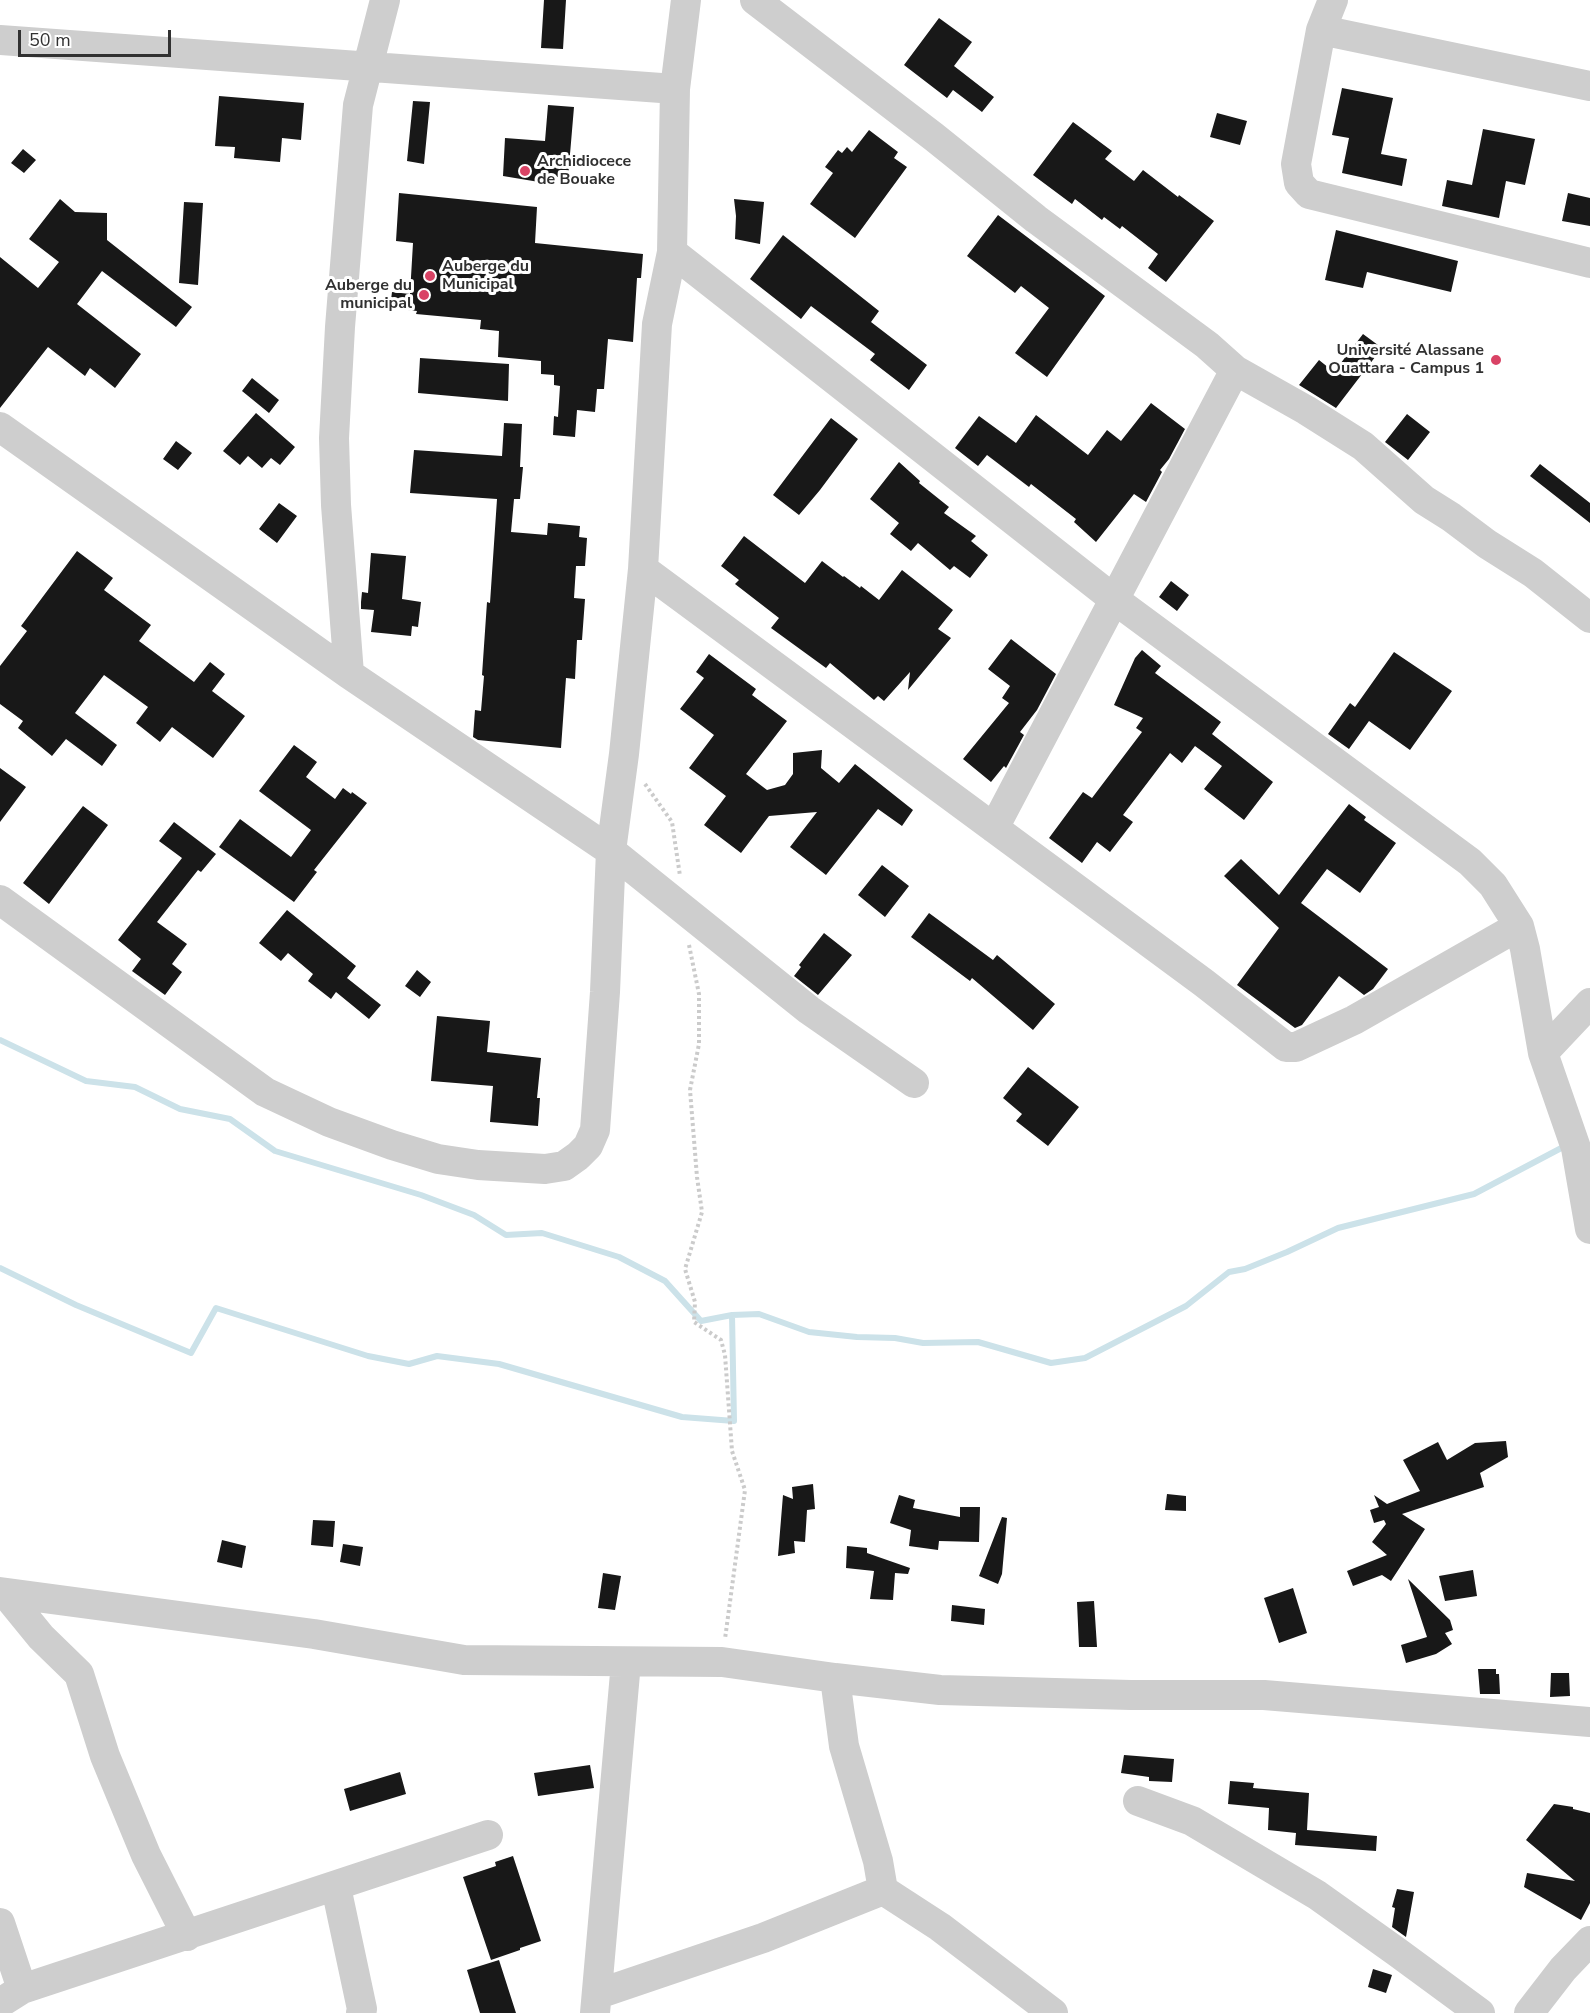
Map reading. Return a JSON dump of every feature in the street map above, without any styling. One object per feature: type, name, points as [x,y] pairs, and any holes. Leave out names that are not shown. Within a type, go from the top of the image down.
[{"type":"street","points":[[349,674],[336,505],[334,438],[340,327],[358,105],[385,0]]},
{"type":"street","points":[[0,900],[265,1092],[329,1122],[438,1159],[478,1165],[545,1169],[564,1166],[588,1146],[595,1130],[611,851],[624,754],[643,569],[657,324],[672,252],[675,89],[686,0]]},
{"type":"street","points":[[755,0],[925,130],[1036,219],[1207,345],[1234,370],[1306,410],[1363,446],[1424,500],[1533,573],[1590,618]]},
{"type":"street","points":[[1333,0],[1321,30],[1296,165],[1299,183],[1309,194],[1590,263]]},
{"type":"street","points":[[1321,30],[1590,86]]},
{"type":"street","points":[[0,40],[675,89]]},
{"type":"street","points":[[672,252],[1115,600],[1470,862],[1494,885],[1519,926],[1543,1053],[1573,1138],[1589,1217]]},
{"type":"street","points":[[994,828],[1234,370]]},
{"type":"street","points":[[0,428],[349,674],[611,851],[809,1010],[914,1083]]},
{"type":"street","points":[[643,569],[1204,982],[1286,1047],[1296,1047],[1354,1020],[1519,926]]},
{"type":"street","points":[[1543,1053],[1590,1003]]},
{"type":"street","points":[[2,1592],[314,1634],[464,1660],[722,1662],[940,1690],[1131,1695],[1263,1695],[1590,1722]]},
{"type":"street","points":[[2,1592],[40,1637],[79,1674],[109,1767],[146,1855],[187,1936]]},
{"type":"street","points":[[626,1662],[597,2003],[884,1890]]},
{"type":"street","points":[[835,1678],[844,1746],[878,1861],[884,1890],[940,1927],[1048,2011]]},
{"type":"street","points":[[1138,1801],[1192,1821],[1317,1895],[1480,2013]]},
{"type":"street","points":[[0,1923],[11,1996],[488,1835]]},
{"type":"street","points":[[336,1887],[361,2013]]},
{"type":"street","points":[[1529,2013],[1563,1969],[1590,1941]]},
{"type":"path","points":[[624,754],[672,822],[680,875],[682,908],[699,994],[699,1044],[690,1090],[702,1212],[686,1269],[695,1302],[694,1322],[721,1340],[725,1355],[732,1451],[746,1490],[722,1662]]},
{"type":"building","points":[[544,0],[566,0],[563,49],[541,48]]},
{"type":"building","points":[[939,18],[972,42],[954,66],[994,97],[982,112],[953,90],[947,98],[904,65]]},
{"type":"building","points":[[1342,88],[1393,98],[1381,154],[1407,159],[1402,186],[1342,173],[1349,138],[1332,135]]},
{"type":"building","points":[[219,96],[304,103],[301,140],[282,138],[280,162],[234,158],[235,147],[215,146]]},
{"type":"building","points":[[413,101],[430,102],[424,164],[407,161]]},
{"type":"building","points":[[548,105],[574,107],[568,178],[539,175],[539,182],[503,176],[505,138],[545,141]]},
{"type":"building","points":[[1217,113],[1247,121],[1240,145],[1210,137]]},
{"type":"building","points":[[1073,122],[1112,151],[1105,159],[1134,181],[1143,170],[1214,221],[1166,282],[1148,268],[1158,254],[1122,226],[1120,229],[1104,217],[1102,220],[1075,199],[1072,204],[1033,175]]},
{"type":"building","points":[[1483,129],[1535,139],[1525,185],[1506,181],[1499,218],[1442,206],[1447,180],[1472,185]]},
{"type":"building","points":[[869,130],[898,152],[894,158],[907,167],[855,238],[810,204],[833,173],[825,167],[838,150],[842,153],[847,147],[852,152]]},
{"type":"building","points":[[23,149],[36,160],[24,173],[11,163]]},
{"type":"building","points":[[399,193],[537,207],[535,243],[643,254],[641,278],[637,278],[633,342],[608,339],[604,389],[597,389],[595,412],[577,410],[575,437],[553,435],[554,416],[558,417],[560,386],[554,385],[554,375],[541,374],[541,361],[498,357],[499,331],[480,329],[481,320],[416,314],[417,311],[390,308],[392,292],[410,294],[413,243],[396,241]]},
{"type":"building","points":[[1568,193],[1590,198],[1590,226],[1562,221]]},
{"type":"building","points":[[60,199],[75,212],[107,213],[107,240],[192,307],[176,327],[102,271],[77,304],[141,354],[115,388],[90,368],[85,376],[48,347],[0,408],[0,257],[38,288],[59,262],[29,239]]},
{"type":"building","points":[[734,199],[764,202],[760,244],[735,239]]},
{"type":"building","points":[[184,202],[203,203],[198,285],[179,283]]},
{"type":"building","points":[[998,215],[1105,296],[1047,377],[1015,353],[1049,308],[1021,286],[1015,293],[967,256]]},
{"type":"building","points":[[1336,230],[1458,261],[1451,292],[1367,272],[1363,288],[1325,280]]},
{"type":"building","points":[[783,235],[879,311],[871,322],[927,365],[909,390],[870,360],[875,354],[811,306],[801,319],[750,279]]},
{"type":"building","points":[[1363,334],[1382,348],[1336,408],[1299,385],[1319,360],[1334,372]]},
{"type":"building","points":[[420,358],[509,364],[508,401],[418,393]]},
{"type":"building","points":[[252,378],[279,400],[269,413],[242,391]]},
{"type":"building","points":[[1151,403],[1185,429],[1169,459],[1160,470],[1162,472],[1146,502],[1134,494],[1096,542],[1074,522],[1076,519],[1031,484],[1029,487],[987,455],[978,466],[955,448],[979,416],[1016,443],[1036,415],[1088,455],[1107,430],[1121,441]]},
{"type":"building","points":[[256,413],[295,447],[280,465],[271,458],[262,468],[248,456],[240,465],[223,451]]},
{"type":"building","points":[[1407,414],[1430,432],[1408,460],[1385,442]]},
{"type":"building","points":[[831,418],[858,439],[799,515],[773,495]]},
{"type":"building","points":[[504,423],[522,424],[520,467],[523,467],[520,499],[514,499],[511,532],[547,535],[548,523],[580,526],[579,537],[587,538],[585,566],[576,566],[574,598],[585,599],[582,640],[577,640],[575,679],[566,678],[561,748],[478,740],[473,737],[475,710],[481,711],[487,602],[490,603],[497,499],[410,493],[414,450],[502,456]]},
{"type":"building","points":[[176,441],[192,453],[178,470],[163,459]]},
{"type":"building","points":[[899,462],[920,481],[919,483],[949,507],[944,513],[976,536],[971,541],[988,555],[970,578],[954,566],[950,570],[918,543],[911,551],[890,534],[899,523],[870,499]]},
{"type":"building","points":[[1540,464],[1590,503],[1590,523],[1530,476]]},
{"type":"building","points":[[279,503],[297,516],[277,543],[259,529]]},
{"type":"building","points":[[744,536],[805,583],[822,561],[879,600],[902,570],[953,610],[938,629],[951,638],[908,690],[910,672],[884,701],[878,696],[874,700],[830,663],[826,668],[771,628],[779,618],[735,584],[739,580],[721,566]]},
{"type":"building","points":[[77,551],[113,578],[104,590],[151,625],[139,641],[194,682],[210,662],[225,674],[212,691],[245,716],[213,758],[172,727],[160,742],[136,723],[148,707],[104,675],[75,713],[117,745],[102,766],[66,739],[52,756],[18,728],[23,721],[0,704],[0,666],[27,631],[21,626]]},
{"type":"building","points":[[371,553],[406,556],[402,599],[421,602],[418,627],[412,626],[411,636],[371,632],[374,610],[361,609],[361,602],[362,592],[368,593]]},
{"type":"building","points":[[1171,581],[1189,595],[1177,611],[1159,597]]},
{"type":"building","points":[[1011,639],[1056,674],[1037,710],[1020,732],[1024,735],[1006,768],[1004,766],[991,782],[963,759],[1009,703],[1002,698],[1010,686],[988,669]]},
{"type":"building","points":[[1142,650],[1161,666],[1155,673],[1221,722],[1212,734],[1273,782],[1244,820],[1204,789],[1222,766],[1195,746],[1182,763],[1170,753],[1123,815],[1133,822],[1110,852],[1097,842],[1082,863],[1049,838],[1083,792],[1092,798],[1142,732],[1136,728],[1143,718],[1114,705],[1135,658]]},
{"type":"building","points":[[1394,652],[1452,691],[1410,750],[1369,721],[1349,749],[1328,734],[1350,703],[1355,707]]},
{"type":"building","points":[[709,654],[756,689],[752,695],[787,721],[746,774],[767,790],[785,785],[793,774],[793,753],[822,750],[821,768],[839,783],[855,764],[913,810],[902,826],[878,809],[826,875],[790,847],[817,812],[769,816],[741,853],[704,825],[726,796],[689,768],[714,735],[680,709],[704,678],[696,672]]},
{"type":"building","points":[[294,745],[317,762],[306,777],[335,799],[343,788],[367,803],[314,870],[317,872],[294,902],[219,847],[240,819],[291,857],[311,830],[259,791]]},
{"type":"building","points":[[0,768],[26,787],[0,822]]},
{"type":"building","points":[[1349,804],[1366,817],[1364,820],[1396,843],[1360,893],[1327,869],[1301,903],[1388,969],[1373,989],[1364,995],[1339,976],[1302,1025],[1295,1028],[1237,985],[1279,928],[1224,876],[1241,859],[1279,895]]},
{"type":"building","points":[[83,806],[108,825],[49,904],[23,883]]},
{"type":"building","points":[[174,822],[216,854],[201,872],[198,870],[157,922],[187,944],[172,964],[182,972],[165,995],[132,971],[141,959],[118,940],[182,858],[159,841]]},
{"type":"building","points":[[882,865],[909,886],[885,917],[858,895]]},
{"type":"building","points":[[287,910],[356,966],[347,978],[381,1005],[369,1019],[336,992],[331,999],[308,981],[313,974],[288,953],[281,961],[259,943]]},
{"type":"building","points":[[929,913],[993,960],[997,955],[1055,1004],[1033,1030],[972,978],[970,981],[911,937]]},
{"type":"building","points":[[824,933],[852,955],[818,995],[794,976],[801,967],[799,965]]},
{"type":"building","points":[[417,970],[431,982],[420,997],[405,986]]},
{"type":"building","points":[[437,1016],[490,1021],[487,1052],[541,1058],[537,1098],[540,1098],[538,1126],[490,1122],[493,1086],[431,1081]]},
{"type":"building","points":[[1028,1067],[1079,1107],[1048,1146],[1016,1121],[1022,1114],[1003,1098]]},
{"type":"building","points":[[1506,1441],[1508,1457],[1480,1473],[1484,1487],[1402,1514],[1425,1529],[1391,1581],[1382,1575],[1353,1586],[1347,1571],[1387,1555],[1372,1542],[1386,1524],[1384,1520],[1374,1523],[1370,1510],[1379,1507],[1374,1495],[1387,1504],[1420,1491],[1403,1460],[1438,1442],[1447,1460],[1475,1443]]},
{"type":"building","points":[[813,1484],[815,1509],[807,1510],[805,1542],[794,1541],[795,1553],[778,1556],[783,1495],[793,1499],[792,1487]]},
{"type":"building","points":[[1167,1494],[1186,1496],[1186,1511],[1165,1510]]},
{"type":"building","points":[[899,1495],[915,1500],[913,1508],[960,1517],[960,1507],[980,1507],[979,1542],[939,1541],[938,1550],[909,1546],[911,1530],[890,1523]]},
{"type":"building","points":[[1002,1517],[1007,1518],[1002,1574],[998,1584],[979,1576]]},
{"type":"building","points":[[313,1520],[335,1521],[333,1547],[311,1545]]},
{"type":"building","points":[[222,1540],[246,1546],[242,1568],[217,1562]]},
{"type":"building","points":[[343,1544],[363,1547],[360,1566],[340,1562]]},
{"type":"building","points":[[847,1546],[867,1548],[867,1553],[910,1568],[908,1574],[895,1573],[893,1600],[870,1599],[874,1571],[846,1568]]},
{"type":"building","points":[[1473,1570],[1477,1596],[1445,1601],[1439,1576]]},
{"type":"building","points":[[603,1573],[621,1576],[615,1610],[598,1608]]},
{"type":"building","points":[[1408,1579],[1450,1620],[1453,1630],[1445,1633],[1452,1644],[1436,1654],[1406,1663],[1401,1645],[1427,1637]]},
{"type":"building","points":[[1293,1588],[1307,1633],[1279,1643],[1264,1598]]},
{"type":"building","points":[[1094,1601],[1097,1647],[1079,1647],[1077,1602]]},
{"type":"building","points":[[952,1605],[985,1609],[984,1625],[951,1621]]},
{"type":"building","points":[[1478,1669],[1496,1669],[1496,1674],[1499,1674],[1500,1694],[1480,1694]]},
{"type":"building","points":[[1551,1673],[1569,1673],[1570,1696],[1550,1697]]},
{"type":"building","points":[[1124,1755],[1174,1759],[1172,1782],[1149,1781],[1149,1777],[1121,1773]]},
{"type":"building","points":[[590,1765],[594,1788],[538,1796],[534,1773]]},
{"type":"building","points":[[400,1772],[406,1794],[350,1811],[344,1789]]},
{"type":"building","points":[[1230,1781],[1254,1783],[1253,1788],[1309,1793],[1307,1830],[1377,1836],[1376,1851],[1295,1845],[1296,1833],[1268,1830],[1269,1808],[1228,1804]]},
{"type":"building","points":[[1554,1804],[1590,1813],[1590,1903],[1581,1920],[1524,1887],[1527,1873],[1575,1881],[1526,1840]]},
{"type":"building","points":[[513,1856],[541,1941],[491,1960],[463,1877],[496,1866],[495,1862]]},
{"type":"building","points":[[1397,1889],[1414,1892],[1406,1937],[1392,1927],[1395,1908],[1392,1907]]},
{"type":"building","points":[[499,1960],[516,2013],[480,2013],[467,1970]]},
{"type":"building","points":[[1373,1969],[1392,1975],[1386,1993],[1368,1987]]},
{"type":"waterway","points":[[0,1040],[86,1081],[135,1087],[180,1109],[230,1119],[275,1151],[421,1195],[474,1215],[506,1235],[542,1233],[619,1257],[665,1281],[701,1321],[732,1315],[759,1314],[809,1332],[895,1338],[923,1343],[978,1342],[1051,1363],[1085,1358],[1186,1306],[1229,1272],[1245,1269],[1338,1228],[1474,1194],[1567,1145]]},
{"type":"waterway","points":[[0,1268],[76,1305],[191,1353],[216,1308],[368,1356],[409,1364],[437,1356],[499,1364],[682,1417],[734,1421],[732,1315]]},
{"type":"place","name":"Archidiocece de Bouake","points":[[525,171]]},
{"type":"place","name":"Auberge du Municipal","points":[[430,276]]},
{"type":"place","name":"Auberge du municipal","points":[[424,295]]},
{"type":"place","name":"Université Alassane Ouattara - Campus 1","points":[[1496,360]]}]
